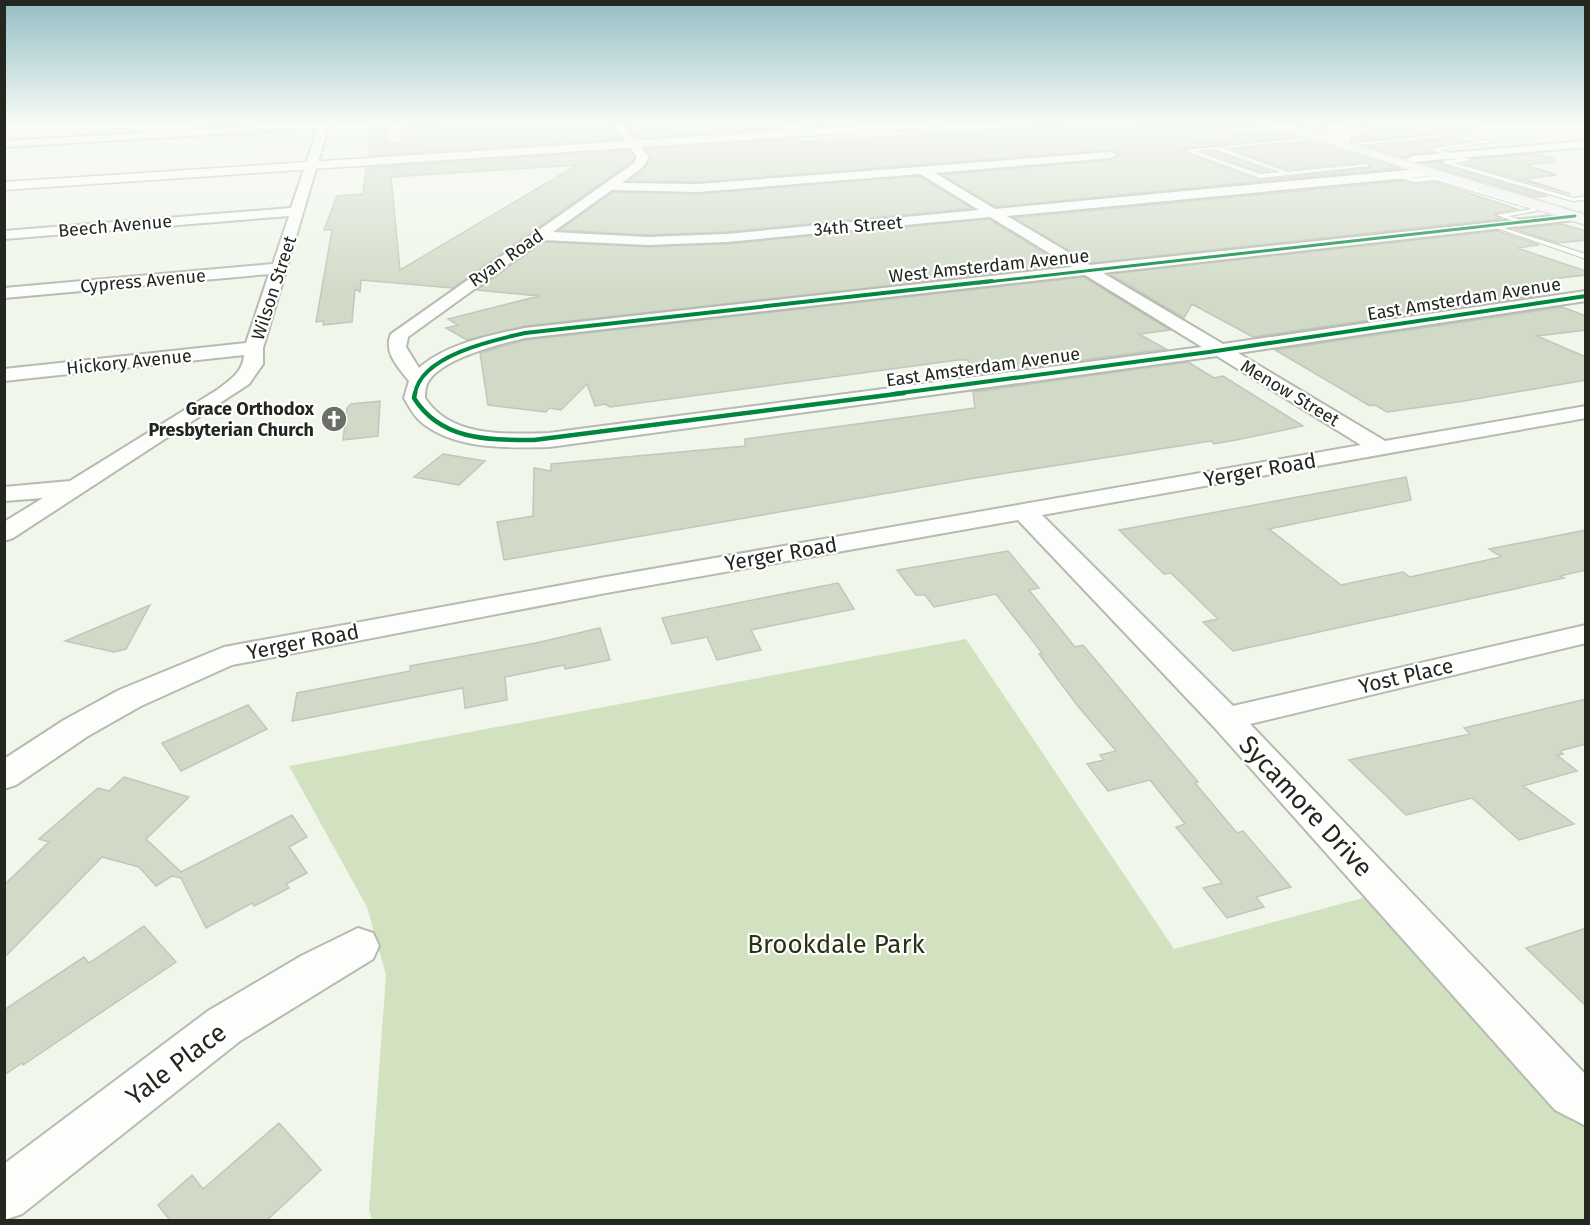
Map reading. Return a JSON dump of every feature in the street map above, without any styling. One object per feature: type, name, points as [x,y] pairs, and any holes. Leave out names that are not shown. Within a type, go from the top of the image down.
[{"type":"main road","points":[[1452,181],[1578,208]]},
{"type":"main road","points":[[1476,181],[1542,204],[1578,208]]},
{"type":"street","points":[[4,186],[78,181]]},
{"type":"street","name":"Wilson Street","points":[[4,533],[224,394],[242,380],[253,364],[254,348],[307,181]]},
{"type":"street","name":"Ryan Road","points":[[419,381],[395,348],[395,341],[400,334],[615,181]]},
{"type":"street","points":[[609,186],[698,188],[783,181]]},
{"type":"street","name":"Menow Street","points":[[940,181],[1382,448]]},
{"type":"street","name":"34th Street","points":[[538,236],[614,240],[696,239],[994,214],[1333,181]]},
{"type":"street","name":"West Amsterdam Avenue","points":[[419,381],[429,370],[446,358],[489,341],[515,335],[1523,222],[1578,208]]},
{"type":"street","name":"Beech Avenue","points":[[4,235],[298,212]]},
{"type":"street","name":"Cypress Avenue","points":[[4,293],[281,268]]},
{"type":"street","name":"East Amsterdam Avenue","points":[[419,381],[415,396],[417,406],[425,416],[440,426],[487,438],[549,440],[1220,351],[1580,298]]},
{"type":"street","name":"Hickory Avenue","points":[[4,375],[254,348]]},
{"type":"street","name":"Yerger Road","points":[[4,776],[76,728],[130,698],[224,657],[606,585],[1586,412]]},
{"type":"street","points":[[4,494],[76,488]]},
{"type":"street","name":"Sycamore Drive","points":[[1024,511],[1226,719],[1572,1094],[1586,1103]]},
{"type":"street","name":"Yost Place","points":[[1226,719],[1586,634]]},
{"type":"street","name":"Yale Place","points":[[4,1196],[224,1026],[358,946]]},
{"type":"lane","points":[[1452,181],[1542,204]]},
{"type":"lane","points":[[1500,181],[1578,208],[1586,198]]},
{"type":"lane","points":[[1523,222],[1499,215],[1542,204]]},
{"type":"lane","points":[[1493,225],[1586,257]]},
{"type":"green space","name":"Brookdale Park","points":[[966,639],[1174,949],[1385,892],[1585,1103],[1585,1220],[372,1220],[369,1209],[386,975],[367,907],[289,766]]},
{"type":"building","points":[[364,181],[391,181],[400,270],[550,181],[604,181],[453,288],[361,280],[360,292],[355,289],[352,322],[323,325],[324,321],[316,322],[332,230],[324,230],[337,196],[363,194]]},
{"type":"building","points":[[641,181],[709,181],[698,182]]},
{"type":"building","points":[[856,181],[928,181],[972,208],[726,232],[648,235],[560,230],[613,192],[698,194]]},
{"type":"building","points":[[952,181],[1264,181],[996,207]]},
{"type":"building","points":[[1401,181],[1414,184],[1436,182],[1517,209],[1494,214],[1501,219],[1090,263],[1014,218]]},
{"type":"building","points":[[1482,181],[1497,181],[1547,196],[1535,197]]},
{"type":"building","points":[[1525,181],[1531,181],[1570,194]]},
{"type":"building","points":[[989,219],[1065,266],[525,326],[467,340],[446,328],[458,325],[448,319],[539,296],[477,290],[543,242],[648,247],[726,244]]},
{"type":"building","points":[[1562,224],[1586,231],[1586,240],[1558,243],[1514,229]]},
{"type":"building","points":[[1498,231],[1539,245],[1517,248],[1586,271],[1586,275],[1551,279],[1558,281],[1514,288],[1534,296],[1253,337],[1192,304],[1184,318],[1110,274]]},
{"type":"building","points":[[1084,277],[1170,330],[1139,334],[1166,349],[971,375],[968,360],[958,360],[610,407],[605,404],[595,406],[587,384],[561,410],[549,408],[546,412],[488,405],[480,353],[525,340]]},
{"type":"building","points":[[1562,307],[1586,316],[1586,330],[1537,336],[1586,357],[1586,380],[1464,401],[1387,412],[1375,405],[1370,406],[1275,350]]},
{"type":"building","points":[[1188,362],[1214,378],[1223,376],[1303,426],[1214,444],[1211,441],[969,479],[504,560],[497,522],[533,516],[534,468],[551,471],[551,464],[745,446],[745,439],[975,408],[973,392]]},
{"type":"building","points":[[380,401],[378,436],[343,440],[347,408],[351,404]]},
{"type":"building","points":[[443,454],[485,461],[459,485],[414,477]]},
{"type":"building","points":[[1406,477],[1411,500],[1269,529],[1341,585],[1403,572],[1410,577],[1501,557],[1489,549],[1586,530],[1586,570],[1560,576],[1564,578],[1233,651],[1203,622],[1218,619],[1171,573],[1164,574],[1119,530]]},
{"type":"building","points":[[1008,551],[1039,588],[1029,590],[1075,647],[1083,645],[1198,782],[1195,783],[1237,833],[1243,831],[1291,887],[1256,897],[1264,907],[1227,918],[1203,888],[1222,883],[1176,827],[1185,824],[1150,780],[1108,791],[1087,764],[1104,760],[1100,755],[1116,751],[1077,705],[1039,654],[1042,653],[996,594],[934,607],[925,595],[916,595],[897,570]]},
{"type":"building","points":[[838,583],[854,609],[751,630],[761,650],[717,660],[707,637],[672,644],[662,618]]},
{"type":"building","points":[[150,605],[126,649],[114,652],[65,641]]},
{"type":"building","points":[[600,628],[610,660],[565,669],[564,665],[505,677],[507,700],[465,708],[463,688],[292,721],[297,693],[410,671],[410,666],[536,643]]},
{"type":"building","points":[[1586,699],[1586,744],[1560,751],[1563,754],[1557,755],[1577,771],[1523,786],[1574,824],[1519,840],[1472,798],[1406,815],[1349,760],[1470,734],[1464,728]]},
{"type":"building","points":[[248,705],[267,729],[181,771],[162,743]]},
{"type":"building","points":[[124,777],[189,797],[146,839],[181,872],[292,815],[307,837],[289,847],[307,873],[286,884],[289,888],[254,906],[252,903],[206,928],[181,878],[172,876],[156,886],[139,867],[102,857],[4,958],[4,885],[49,842],[39,839],[98,788],[109,791]]},
{"type":"building","points":[[144,926],[176,962],[23,1065],[22,1063],[4,1075],[4,1010],[84,957],[89,963]]},
{"type":"building","points":[[1586,928],[1586,1006],[1526,948]]},
{"type":"building","points":[[279,1123],[321,1170],[266,1221],[167,1221],[169,1219],[158,1205],[192,1175],[203,1189]]},
{"type":"cycle path","points":[[1575,216],[525,333],[491,341],[446,359],[428,370],[416,383],[414,398],[425,415],[437,424],[467,435],[501,440],[549,440],[1209,352],[1586,296]]},
{"type":"place","name":"Grace Orthodox Presbyterian Church","points":[[334,419]]}]
